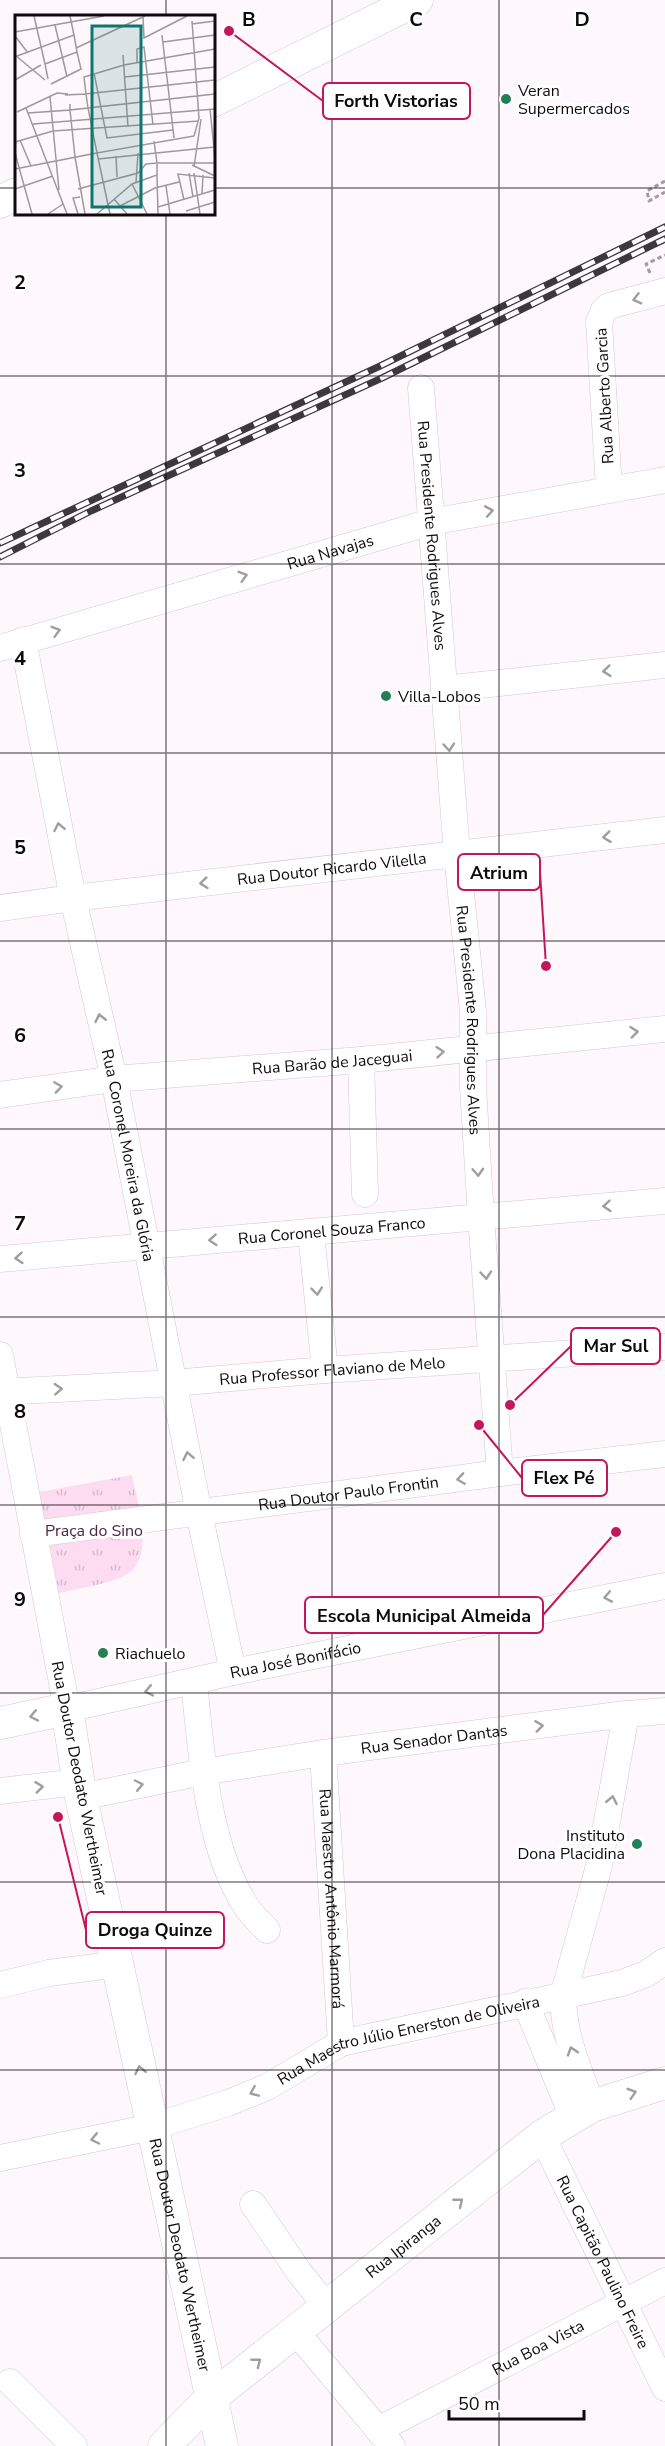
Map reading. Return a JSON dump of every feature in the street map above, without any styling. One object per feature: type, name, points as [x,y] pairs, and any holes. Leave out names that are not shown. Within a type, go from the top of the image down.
[{"type":"main road","points":[[214,101],[417,0]]},
{"type":"main road","points":[[0,202],[15,194]]},
{"type":"main road","points":[[0,1723],[67,1709]]},
{"type":"main road","name":"Rua Doutor Deodato Wertheimer","points":[[67,1709],[80,1789],[222,2446]]},
{"type":"main road","name":"Rua Ipiranga","points":[[164,2446],[211,2398],[542,2136],[583,2111],[665,2083]]},
{"type":"street","name":"Rua Alberto Garcia","points":[[609,489],[599,333],[601,316],[609,306],[662,282]]},
{"type":"street","name":"Rua Presidente Rodrigues Alves","points":[[421,388],[457,854],[473,1011],[473,1087],[500,1473]]},
{"type":"street","name":"Rua Navajas","points":[[11,644],[432,522],[665,480]]},
{"type":"street","name":"Rua Coronel Moreira da Glória","points":[[11,644],[73,898],[114,1079],[199,1513],[233,1672]]},
{"type":"street","points":[[444,689],[665,665]]},
{"type":"street","name":"Rua Doutor Ricardo Vilella","points":[[0,908],[665,830]]},
{"type":"street","name":"Rua Barão de Jaceguai","points":[[0,1095],[114,1079],[361,1060],[665,1029]]},
{"type":"street","points":[[361,1060],[365,1194]]},
{"type":"street","name":"Rua Coronel Souza Franco","points":[[0,1259],[665,1201]]},
{"type":"street","points":[[311,1233],[325,1370]]},
{"type":"street","name":"Rua Professor Flaviano de Melo","points":[[3,1392],[173,1383],[325,1370],[665,1347]]},
{"type":"street","name":"Rua Doutor Deodato Wertheimer","points":[[0,1356],[3,1392],[67,1709]]},
{"type":"street","name":"Rua Doutor Paulo Frontin","points":[[33,1534],[500,1473],[665,1454]]},
{"type":"street","name":"Rua José Bonifácio","points":[[67,1709],[233,1672],[665,1586]]},
{"type":"street","points":[[194,1682],[204,1772],[216,1832],[231,1875],[246,1906],[267,1930]]},
{"type":"street","name":"Rua Senador Dantas","points":[[0,1791],[80,1789],[323,1753],[665,1711]]},
{"type":"street","points":[[583,2111],[563,2016],[563,1996],[599,1866],[626,1714]]},
{"type":"street","name":"Rua Maestro Antônio Marmorá","points":[[323,1753],[341,2043]]},
{"type":"street","name":"Rua Maestro Júlio Enerston de Oliveira","points":[[0,2158],[152,2127],[228,2103],[267,2087],[341,2043],[622,1983],[646,1974],[665,1961]]},
{"type":"street","points":[[0,1985],[49,1973],[118,1964]]},
{"type":"street","points":[[571,1972],[602,1981],[622,1983]]},
{"type":"street","points":[[525,2002],[583,2111]]},
{"type":"street","name":"Rua Capitão Paulino Freire","points":[[542,2136],[665,2388]]},
{"type":"street","points":[[253,2204],[299,2272],[327,2307]]},
{"type":"street","name":"Rua Boa Vista","points":[[385,2438],[665,2281]]},
{"type":"street","points":[[296,2332],[385,2438]]},
{"type":"street","points":[[10,2382],[74,2446]]},
{"type":"path","points":[[665,181],[647,191],[649,201],[665,192]]},
{"type":"path","points":[[662,282],[652,276],[646,264],[665,255]]},
{"type":"green space","name":"Praça do Sino","points":[[132,1475],[142,1531],[139,1559],[133,1569],[115,1580],[59,1593],[39,1492]]},
{"type":"railway","points":[[0,543],[378,367],[665,227]]},
{"type":"railway","points":[[0,557],[91,511],[382,378],[665,239]]},
{"type":"place","name":"Forth Vistorias","points":[[229,31]]},
{"type":"place","name":"Veran Supermercados","points":[[506,99]]},
{"type":"place","name":"Villa-Lobos","points":[[386,696]]},
{"type":"place","name":"Atrium","points":[[546,966]]},
{"type":"place","name":"Mar Sul","points":[[510,1405]]},
{"type":"place","name":"Flex Pé","points":[[479,1425]]},
{"type":"place","name":"Escola Municipal Almeida","points":[[616,1532]]},
{"type":"place","name":"Riachuelo","points":[[103,1653]]},
{"type":"place","name":"Droga Quinze","points":[[58,1817]]},
{"type":"place","name":"Instituto Dona Placidina","points":[[637,1844]]}]
